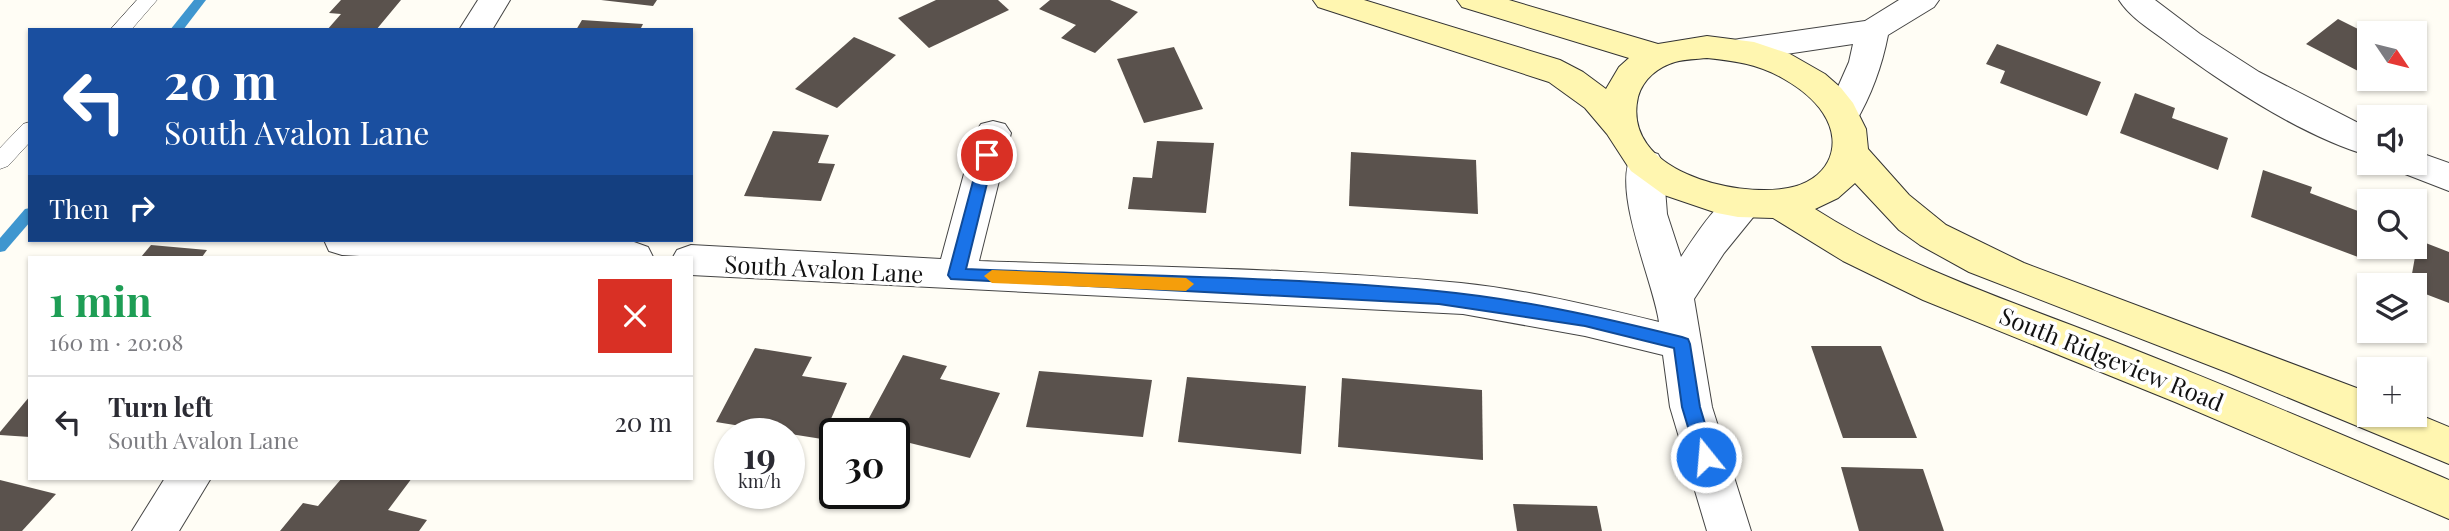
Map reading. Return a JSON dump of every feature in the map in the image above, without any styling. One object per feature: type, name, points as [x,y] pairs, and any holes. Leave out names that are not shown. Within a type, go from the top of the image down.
[{"type":"main road","points":[[1329,0],[1548,68],[1577,81],[1622,128],[1646,163],[1680,186],[1711,198],[1763,205],[1816,195],[1840,177],[1851,153],[1850,134],[1843,114],[1829,96],[1810,80],[1761,55],[1738,50],[1707,47],[1659,55],[1638,68],[1623,85],[1618,106],[1622,128]]},
{"type":"main road","points":[[1473,0],[1659,55]]},
{"type":"main road","name":"South Ridgeview Road","points":[[1851,153],[1880,190],[1913,220],[1951,246],[2048,287],[2260,366],[2357,407]]},
{"type":"main road","name":"South Ridgeview Road","points":[[1763,205],[1960,298],[2233,406],[2449,500]]},
{"type":"main road","points":[[2404,427],[2449,446]]},
{"type":"street","points":[[476,28],[494,0]]},
{"type":"street","points":[[1738,50],[1873,30],[1923,0]]},
{"type":"street","points":[[2135,0],[2172,31],[2318,122],[2357,138]]},
{"type":"street","points":[[1843,114],[1866,62],[1873,30]]},
{"type":"street","name":"South Avalon Lane","points":[[956,275],[993,133]]},
{"type":"street","points":[[1646,163],[1648,214],[1674,298],[1691,407],[1729,531]]},
{"type":"street","points":[[2427,169],[2449,178]]},
{"type":"street","points":[[1674,298],[1710,243],[1763,205]]},
{"type":"street","points":[[338,246],[607,256]]},
{"type":"street","name":"South Avalon Lane","points":[[693,260],[1463,299],[1585,320],[1682,344]]},
{"type":"street","points":[[154,531],[188,480]]},
{"type":"lane","points":[[122,28],[148,0]]},
{"type":"lane","points":[[0,161],[28,131]]},
{"type":"building","points":[[341,0],[401,0],[378,28],[329,28],[341,14],[329,13]]},
{"type":"building","points":[[601,0],[657,0],[653,6]]},
{"type":"building","points":[[936,0],[998,0],[1009,10],[929,48],[898,18]]},
{"type":"building","points":[[1050,0],[1110,0],[1138,12],[1095,53],[1061,38],[1076,25],[1039,9]]},
{"type":"building","points":[[2338,19],[2357,28],[2357,70],[2306,44]]},
{"type":"building","points":[[582,20],[643,24],[641,28],[577,28]]},
{"type":"building","points":[[854,37],[896,55],[837,108],[795,89]]},
{"type":"building","points":[[1997,44],[2101,82],[2087,116],[2000,83],[2005,71],[1986,64]]},
{"type":"building","points":[[1174,47],[1203,109],[1144,123],[1117,59]]},
{"type":"building","points":[[2135,93],[2175,108],[2172,118],[2228,138],[2218,170],[2120,133]]},
{"type":"building","points":[[773,131],[829,135],[818,163],[835,164],[821,201],[744,196]]},
{"type":"building","points":[[1157,141],[1214,143],[1206,213],[1128,209],[1133,177],[1152,178]]},
{"type":"building","points":[[1351,152],[1476,160],[1478,214],[1349,206]]},
{"type":"building","points":[[2263,170],[2312,187],[2310,193],[2357,211],[2357,257],[2251,217]]},
{"type":"building","points":[[2427,243],[2449,252],[2449,303],[2427,295],[2427,273],[2412,273],[2415,259],[2427,259]]},
{"type":"building","points":[[151,245],[207,250],[203,256],[142,256]]},
{"type":"building","points":[[1811,346],[1881,346],[1917,438],[1843,438]]},
{"type":"building","points":[[755,348],[812,357],[802,376],[847,383],[831,418],[819,418],[819,439],[805,436],[805,418],[718,418]]},
{"type":"building","points":[[903,355],[947,366],[940,379],[1000,393],[970,458],[910,443],[910,418],[869,418]]},
{"type":"building","points":[[1039,371],[1152,380],[1143,437],[1026,427]]},
{"type":"building","points":[[1187,377],[1306,386],[1301,454],[1178,442]]},
{"type":"building","points":[[1342,378],[1482,390],[1483,460],[1338,447]]},
{"type":"building","points":[[28,398],[28,437],[0,435]]},
{"type":"building","points":[[1841,467],[1923,469],[1944,531],[1859,531]]},
{"type":"building","points":[[0,480],[56,494],[22,531],[0,531]]},
{"type":"building","points":[[340,480],[410,480],[388,510],[427,520],[419,531],[280,531],[303,503],[318,506]]},
{"type":"building","points":[[1513,504],[1597,506],[1602,531],[1517,531]]},
{"type":"waterway","points":[[178,28],[200,0]]},
{"type":"waterway","points":[[0,247],[28,215]]},
{"type":"slow traffic","points":[[992,276],[1186,284]]},
{"type":"route","points":[[987,155],[956,275],[1439,297],[1585,320],[1682,344],[1691,407],[1706,457]]}]
